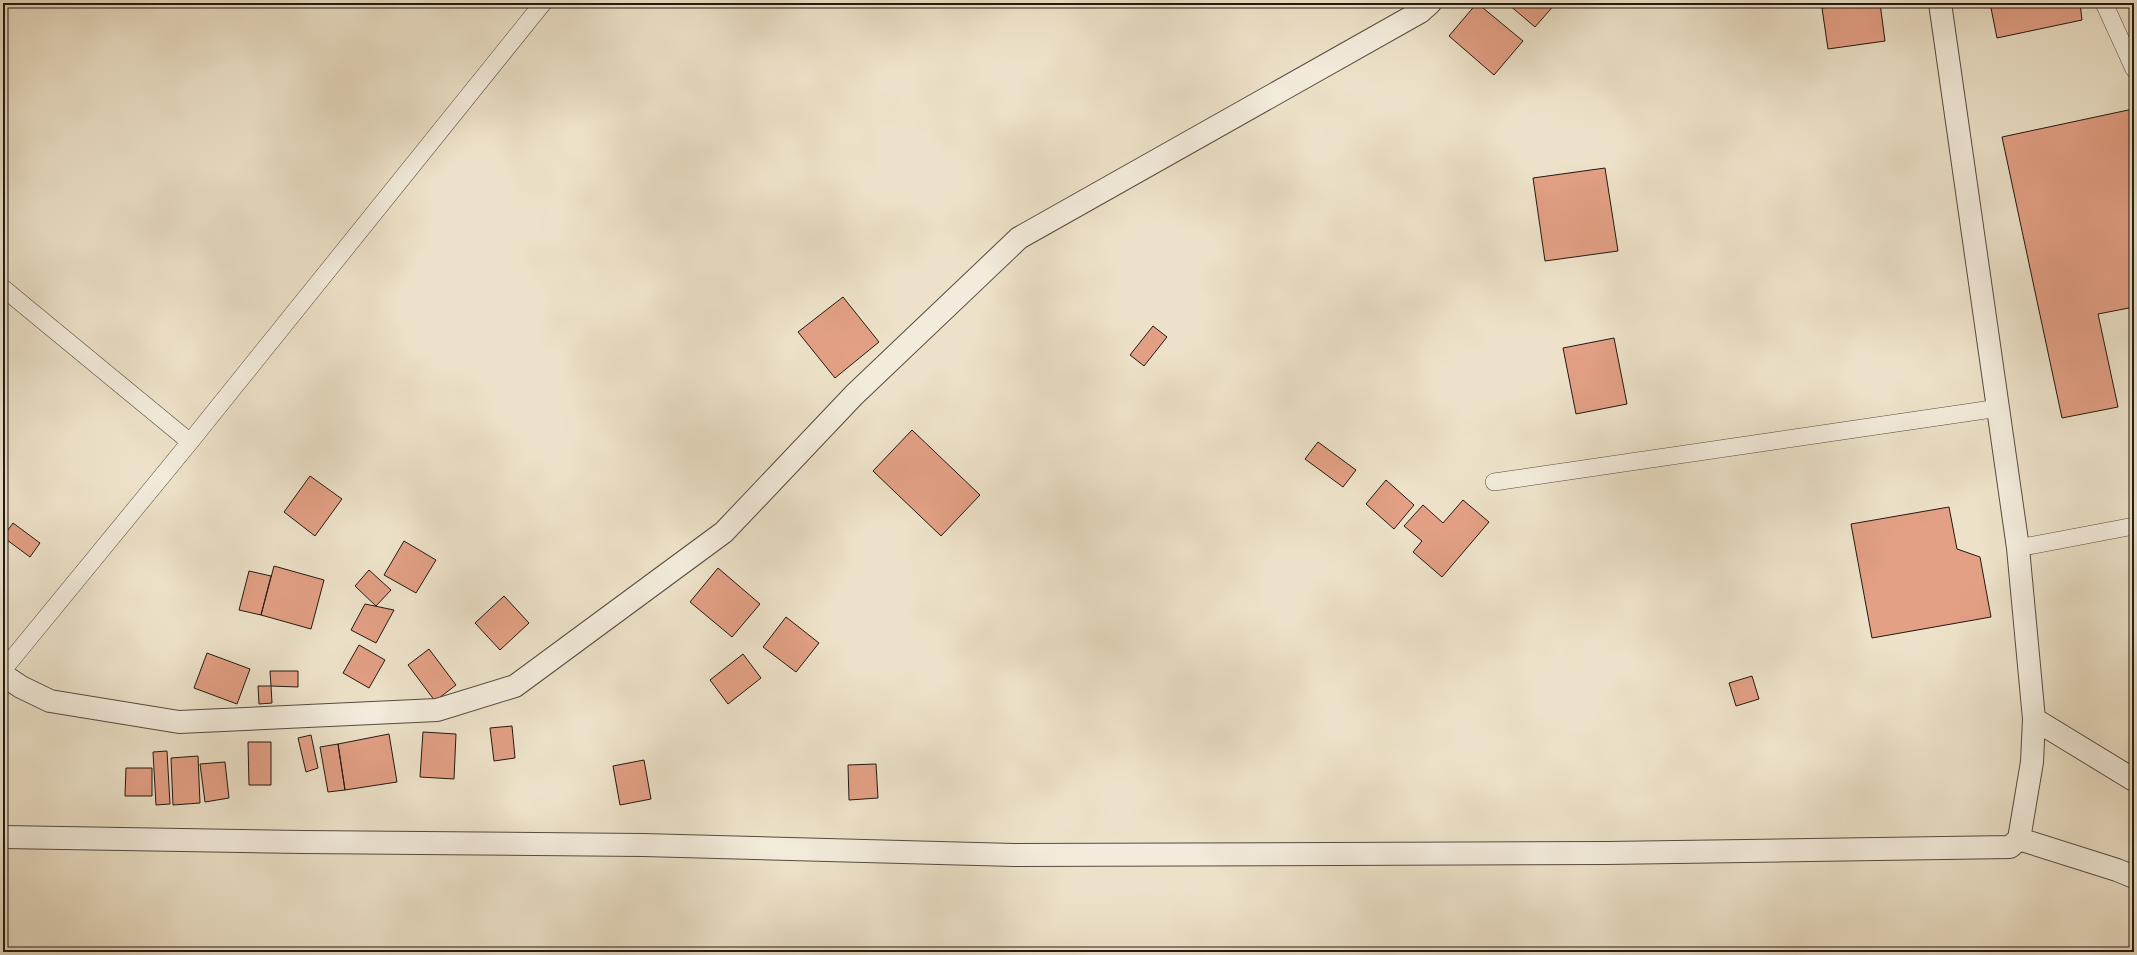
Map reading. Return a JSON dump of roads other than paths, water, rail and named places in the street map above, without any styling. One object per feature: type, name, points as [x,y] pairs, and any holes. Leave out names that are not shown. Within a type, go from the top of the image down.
[{"type":"street","points":[[3,675],[21,687],[50,701],[179,722],[437,710],[515,686],[724,532],[854,395],[1019,238],[1420,12],[1430,3]]},
{"type":"street","points":[[3,837],[295,842],[643,845],[1014,855],[1615,853],[2010,846],[2019,839],[2032,762],[2034,719],[2018,548],[1940,3]]},
{"type":"street","points":[[2034,719],[2134,780]]},
{"type":"street","points":[[2019,839],[2117,870],[2134,878]]},
{"type":"lane","points":[[3,670],[190,442],[543,3]]},
{"type":"lane","points":[[2104,3],[2134,69]]},
{"type":"lane","points":[[3,288],[190,442]]},
{"type":"lane","points":[[1494,482],[1999,408]]},
{"type":"lane","points":[[2018,548],[2134,526]]}]
